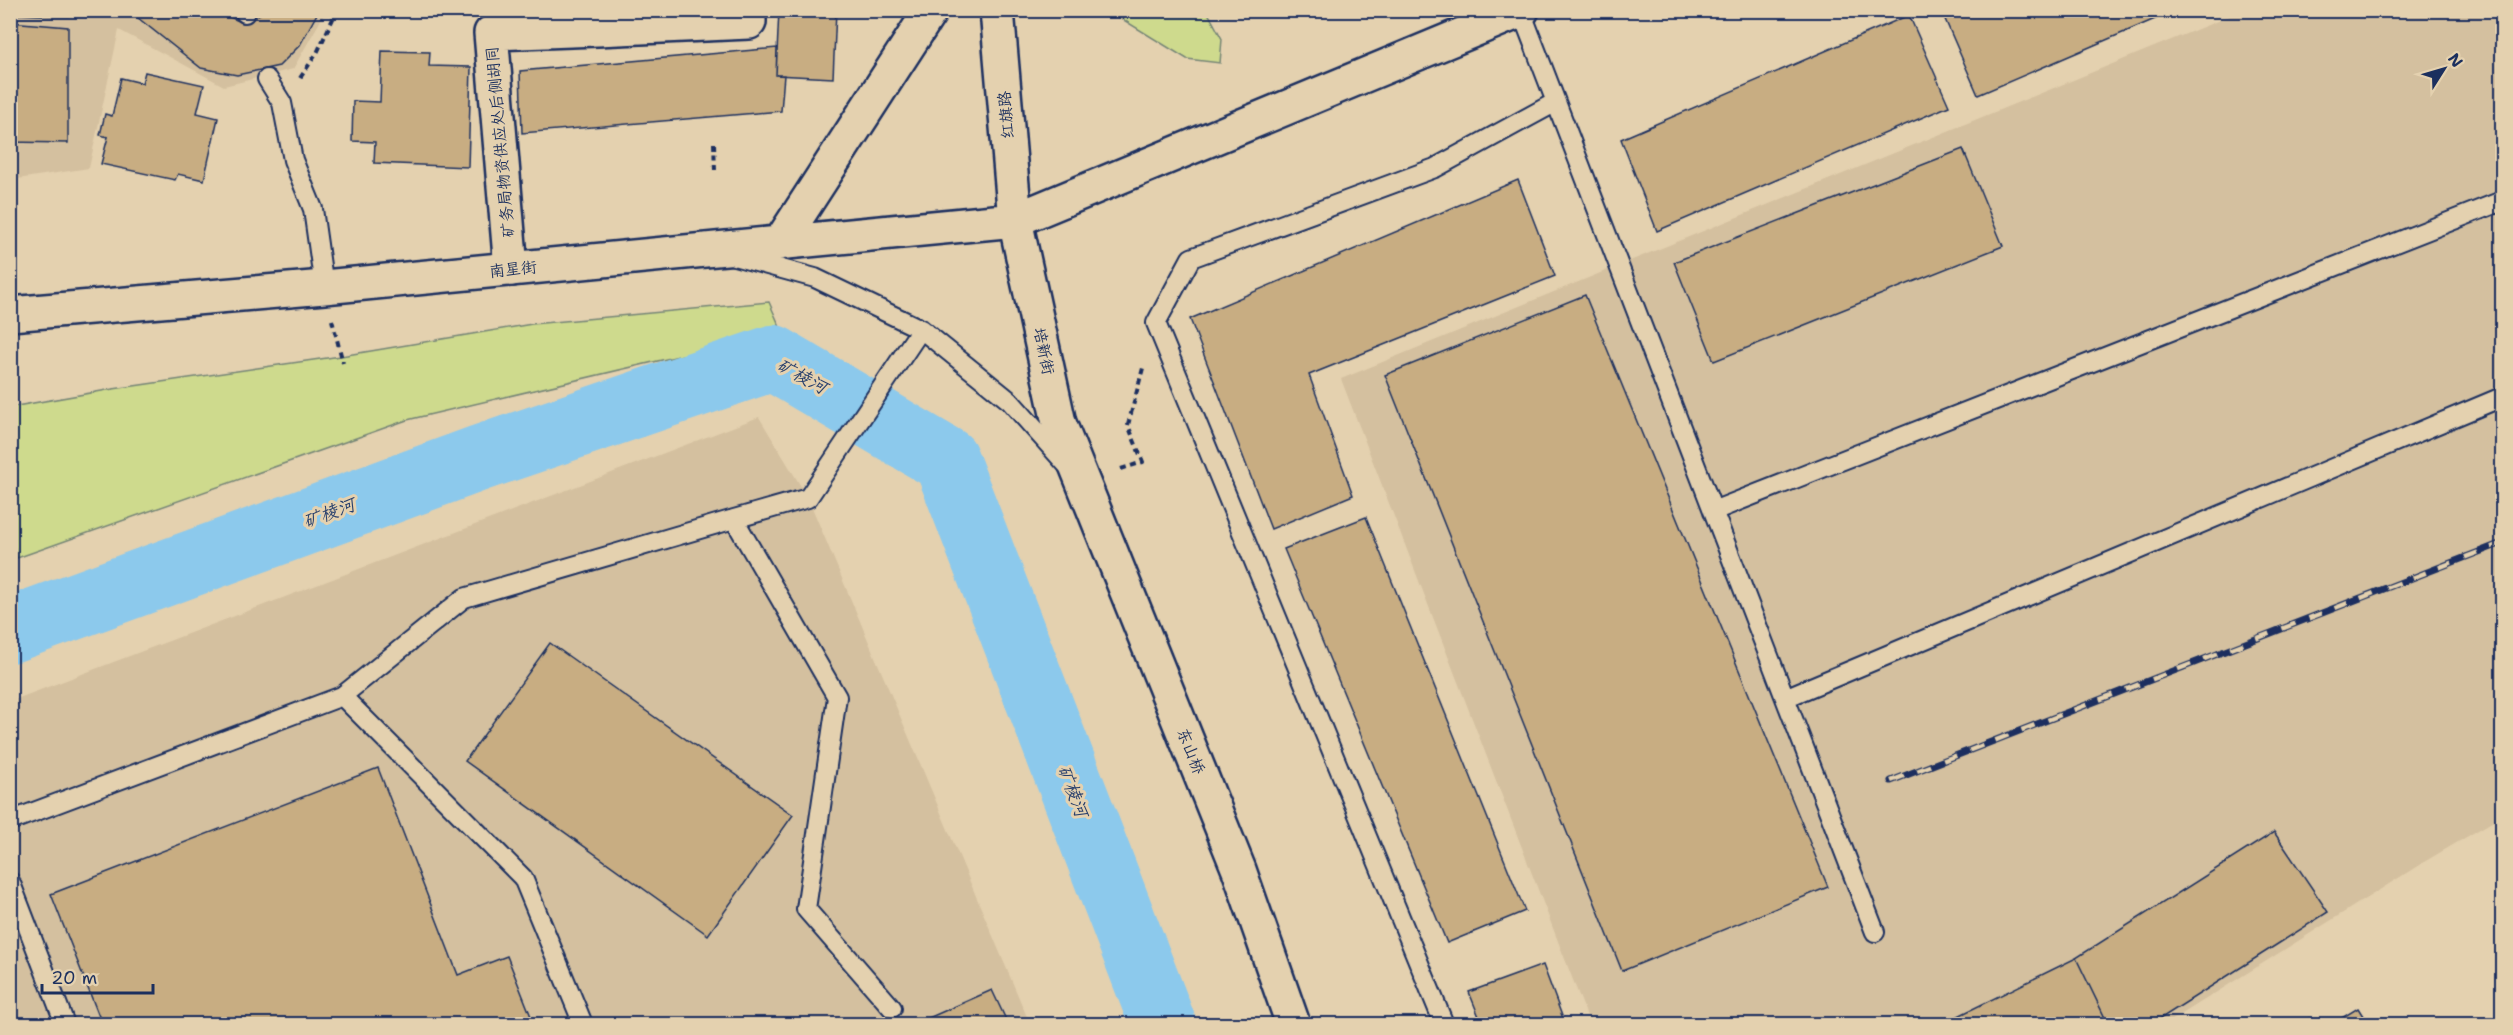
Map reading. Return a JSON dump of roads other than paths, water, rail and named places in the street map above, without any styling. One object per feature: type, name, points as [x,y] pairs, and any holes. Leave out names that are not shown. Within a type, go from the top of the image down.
[{"type":"street","points":[[597,20],[749,22],[749,10]]},
{"type":"street","points":[[780,243],[931,10]]},
{"type":"street","name":"红旗路","points":[[997,10],[1016,220]]},
{"type":"street","name":"南星街","points":[[10,314],[324,287],[1016,220],[1521,11]]},
{"type":"street","name":"矿务局物资供应处后侧胡同","points":[[511,269],[491,33],[597,20]]},
{"type":"street","name":"培新街","points":[[1016,220],[1059,423],[1081,481]]},
{"type":"street","name":"东山桥","points":[[1081,481],[1239,870],[1293,1024]]},
{"type":"lane","points":[[1521,11],[1875,932]]},
{"type":"lane","points":[[267,79],[282,103],[293,160],[313,209],[324,287]]},
{"type":"lane","points":[[1444,1024],[1156,323],[1191,258],[1435,168],[1556,102]]},
{"type":"lane","points":[[1713,511],[2502,201]]},
{"type":"lane","points":[[706,250],[815,278],[921,329],[1010,401],[1081,481]]},
{"type":"lane","points":[[10,821],[342,696],[464,598],[808,498],[921,329]]},
{"type":"lane","points":[[1785,698],[2502,397]]},
{"type":"lane","points":[[734,519],[837,697],[806,909],[892,1008]]},
{"type":"lane","points":[[342,696],[523,878],[583,1024]]},
{"type":"lane","points":[[10,881],[65,1024]]},
{"type":"waterway","name":"矿棱河","points":[[10,630],[480,458],[773,358],[946,460],[1163,1024]]},
{"type":"railway","points":[[1891,781],[2502,543]]}]
